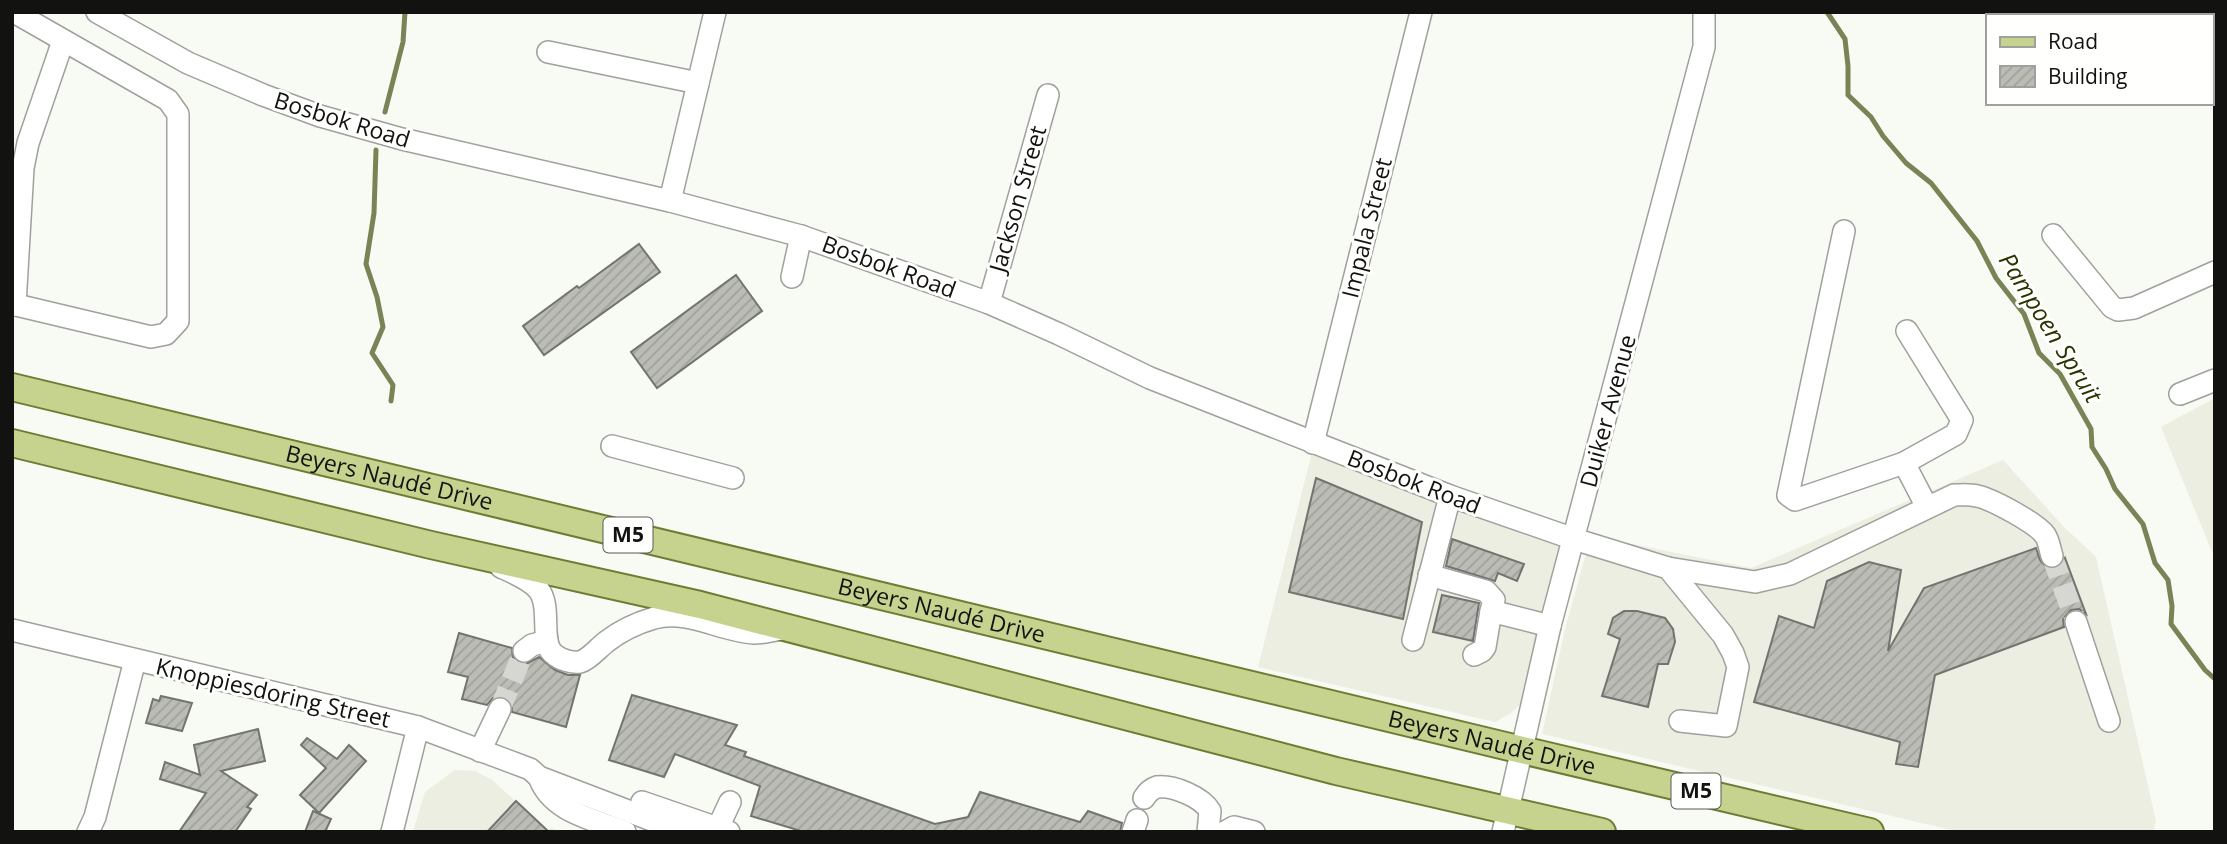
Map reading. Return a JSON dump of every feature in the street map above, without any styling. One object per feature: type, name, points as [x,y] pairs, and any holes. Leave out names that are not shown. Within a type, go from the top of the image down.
[{"type":"main road","name":"Beyers Naudé Drive","points":[[12,387],[1870,832]]},
{"type":"main road","name":"M5","points":[[12,443],[476,555],[700,605],[1336,771],[1505,821],[1602,832]]},
{"type":"street","points":[[14,12],[168,100],[178,114],[178,321],[166,334],[151,337],[14,304],[18,166],[64,41]]},
{"type":"street","name":"Bosbok Road","points":[[97,12],[188,63],[320,116],[402,139],[670,201],[801,236],[989,303],[1150,378],[1450,496],[1668,568],[1755,582],[1770,580],[1790,574],[1954,495],[1977,496],[1995,502],[2029,523],[2045,536],[2052,556]]},
{"type":"street","points":[[670,201],[715,12]]},
{"type":"street","name":"Impala Street","points":[[1312,443],[1421,12]]},
{"type":"street","name":"Duiker Avenue","points":[[1505,821],[1550,626],[1704,47],[1704,12]]},
{"type":"street","points":[[548,51],[698,83]]},
{"type":"street","name":"Jackson Street","points":[[989,303],[1048,96]]},
{"type":"street","points":[[1844,231],[1788,495],[1795,500],[1904,463],[1956,434],[1962,420],[1907,331]]},
{"type":"street","points":[[2053,235],[2112,307],[2119,310],[2134,307],[2215,272]]},
{"type":"street","points":[[792,277],[801,236]]},
{"type":"street","points":[[2180,394],[2215,380]]},
{"type":"street","points":[[612,446],[733,478]]},
{"type":"street","points":[[1904,463],[1927,508]]},
{"type":"street","points":[[1413,640],[1450,496]]},
{"type":"street","points":[[476,555],[519,575],[538,590],[546,607],[547,641],[552,654],[576,662],[586,659],[624,630],[661,616],[699,620],[753,633],[786,628]]},
{"type":"street","points":[[1668,568],[1723,635],[1738,667],[1726,726],[1680,721]]},
{"type":"street","points":[[1429,575],[1486,592],[1493,600],[1485,647],[1474,655]]},
{"type":"street","points":[[1491,611],[1550,626]]},
{"type":"street","points":[[2076,622],[2109,721]]},
{"type":"street","name":"Knoppiesdoring Street","points":[[12,630],[418,727],[682,832]]},
{"type":"street","points":[[524,651],[532,645],[547,641]]},
{"type":"street","points":[[88,832],[95,817],[135,660]]},
{"type":"street","points":[[480,751],[500,709]]},
{"type":"street","points":[[392,832],[418,727]]},
{"type":"street","name":"Knoppiesdoring Street","points":[[535,773],[544,768],[721,830]]},
{"type":"street","points":[[535,773],[548,794],[566,808],[625,832]]},
{"type":"street","points":[[1143,798],[1149,791],[1159,787],[1199,798],[1210,811],[1208,832]]},
{"type":"street","points":[[721,830],[730,802]]},
{"type":"street","points":[[1225,832],[1234,827],[1254,832]]},
{"type":"shaded area","points":[[2215,398],[2215,559],[2161,427]]},
{"type":"shaded area","points":[[1313,448],[1564,545],[1523,702],[1511,713],[1495,722],[1258,667]]},
{"type":"shaded area","points":[[2003,460],[2064,527],[2096,557],[2156,821],[2153,832],[1960,832],[1542,734],[1565,629],[1588,546],[1597,537],[1751,568]]},
{"type":"shaded area","points":[[455,770],[475,771],[492,780],[547,830],[552,828],[560,832],[413,832],[425,792]]},
{"type":"building","points":[[639,244],[660,272],[544,355],[523,326]]},
{"type":"building","points":[[736,275],[762,311],[657,388],[631,352]]},
{"type":"building","points":[[1316,478],[1422,522],[1403,619],[1289,592]]},
{"type":"building","points":[[1452,539],[1524,564],[1517,581],[1498,573],[1495,581],[1446,566]]},
{"type":"building","points":[[2036,548],[2040,560],[2048,569],[2056,568],[2065,558],[2086,614],[2079,609],[2071,610],[2063,619],[2064,627],[1935,675],[1918,767],[1896,764],[1900,742],[1754,702],[1779,616],[1814,628],[1827,581],[1869,562],[1901,570],[1888,651],[1924,588]]},
{"type":"building","points":[[1442,595],[1479,603],[1473,641],[1433,632]]},
{"type":"building","points":[[1624,611],[1637,611],[1665,618],[1673,629],[1675,642],[1668,664],[1658,664],[1648,707],[1602,696],[1620,639],[1608,634],[1613,618]]},
{"type":"building","points":[[459,633],[512,648],[513,658],[520,663],[526,664],[539,657],[555,670],[568,675],[580,675],[566,727],[512,712],[511,702],[505,697],[493,698],[487,705],[462,699],[468,677],[448,672]]},
{"type":"building","points":[[632,695],[737,725],[725,745],[746,752],[744,756],[935,824],[968,817],[980,792],[1080,822],[1088,811],[1122,823],[1120,832],[804,832],[751,816],[760,786],[675,754],[664,777],[609,760]]},
{"type":"building","points":[[161,696],[192,703],[182,731],[146,723],[153,699],[159,701]]},
{"type":"building","points":[[258,729],[265,761],[221,771],[257,795],[247,807],[251,809],[235,832],[179,832],[206,793],[160,779],[165,762],[200,775],[194,745]]},
{"type":"building","points":[[307,738],[337,759],[349,745],[366,761],[319,813],[300,795],[326,768],[301,745]]},
{"type":"building","points":[[516,801],[549,832],[487,832]]},
{"type":"building","points":[[313,811],[331,819],[325,832],[305,832]]},
{"type":"waterway","name":"Pampoen Spruit","points":[[385,112],[403,42],[405,12]]},
{"type":"waterway","name":"Pampoen Spruit","points":[[1827,12],[1845,39],[1848,95],[1871,117],[1906,163],[1931,183],[1977,241],[1996,278],[2024,314],[2039,353],[2060,374],[2091,429],[2092,447],[2115,489],[2143,524],[2155,563],[2168,580],[2172,606],[2171,624],[2205,670],[2215,679]]},
{"type":"waterway","name":"Pampoen Spruit","points":[[376,150],[374,213],[366,264],[383,327],[372,353],[393,385],[391,401]]},
{"type":"tunnel","points":[[2052,556],[2076,622]]},
{"type":"tunnel","points":[[500,709],[524,651]]}]
